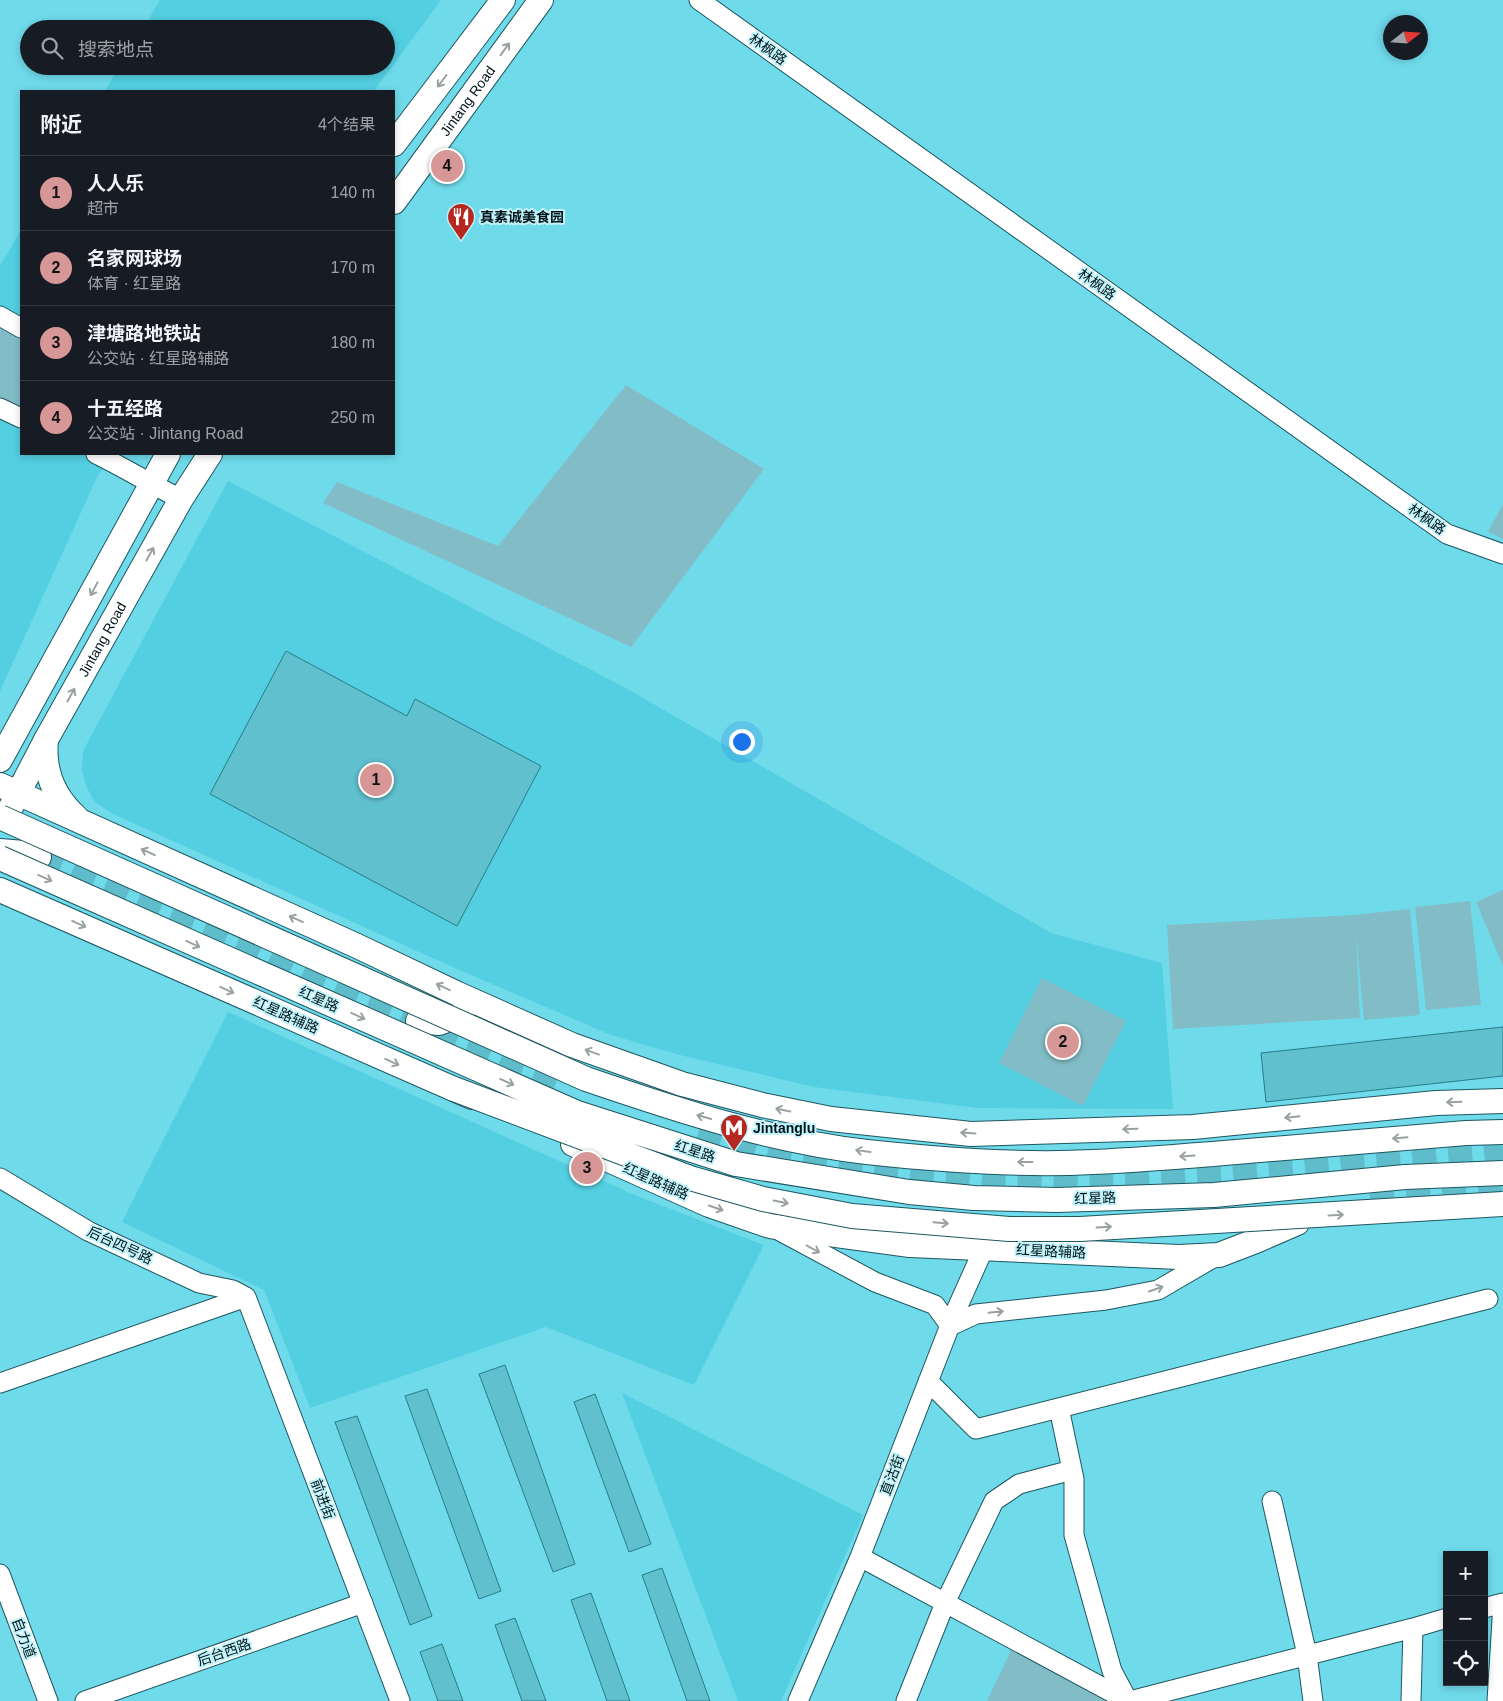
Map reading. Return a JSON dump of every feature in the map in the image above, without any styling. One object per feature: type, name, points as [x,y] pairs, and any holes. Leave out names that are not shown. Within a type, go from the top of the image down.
[{"type":"main road","points":[[395,143],[503,0]]},
{"type":"main road","name":"Jintang Road","points":[[395,201],[541,0]]},
{"type":"main road","points":[[0,760],[167,455]]},
{"type":"main road","name":"Jintang Road","points":[[0,827],[9,789],[47,738],[181,499],[209,455]]},
{"type":"main road","points":[[47,738],[46,758],[53,786],[69,810],[85,823]]},
{"type":"main road","points":[[0,774],[13,739]]},
{"type":"main road","points":[[9,789],[572,1045],[682,1084],[762,1105],[831,1119],[971,1134],[1193,1127],[1428,1104],[1503,1101]]},
{"type":"main road","points":[[0,817],[586,1079],[675,1109],[735,1126],[795,1139],[865,1152],[990,1162],[1091,1163],[1466,1133],[1503,1132]]},
{"type":"main road","points":[[0,851],[24,853],[39,857]]},
{"type":"main road","name":"红星路","points":[[0,858],[577,1113],[736,1164],[909,1192],[974,1198],[1057,1200],[1214,1195],[1405,1177],[1503,1173]]},
{"type":"main road","points":[[0,878],[34,905]]},
{"type":"main road","name":"红星路辅路","points":[[0,890],[454,1089],[709,1205],[770,1226],[910,1245],[1179,1257],[1219,1255],[1297,1223]]},
{"type":"main road","points":[[0,901],[34,905]]},
{"type":"main road","points":[[418,1022],[440,1023],[473,1013],[504,1015]]},
{"type":"main road","points":[[454,1089],[690,1178],[763,1199],[852,1216],[1009,1229],[1080,1229],[1503,1204]]},
{"type":"street","name":"林枫路","points":[[699,0],[1447,534],[1503,554]]},
{"type":"street","points":[[0,316],[20,327]]},
{"type":"street","points":[[0,408],[20,418]]},
{"type":"street","points":[[98,455],[181,499]]},
{"type":"street","name":"后台四号路","points":[[0,1178],[88,1231],[199,1282],[233,1290],[246,1297]]},
{"type":"street","points":[[770,1226],[874,1282],[935,1305],[950,1326],[976,1314],[1106,1300],[1158,1290],[1219,1255]]},
{"type":"street","name":"直沽街","points":[[798,1701],[860,1557],[950,1326],[984,1248]]},
{"type":"street","points":[[0,1383],[246,1297]]},
{"type":"street","name":"前进街","points":[[246,1297],[400,1701]]},
{"type":"street","points":[[928,1382],[976,1429],[1488,1299]]},
{"type":"street","points":[[1059,1408],[1074,1479],[1074,1535],[1112,1671],[1129,1701]]},
{"type":"street","points":[[906,1701],[945,1603],[994,1501],[1020,1484],[1072,1470]]},
{"type":"street","points":[[1272,1501],[1307,1655],[1313,1701]]},
{"type":"street","points":[[860,1557],[1129,1701],[1443,1619]]},
{"type":"street","name":"自力道","points":[[0,1574],[48,1701]]},
{"type":"street","points":[[1488,1607],[1503,1602],[1498,1701]]},
{"type":"street","name":"后台西路","points":[[85,1701],[363,1603]]},
{"type":"street","points":[[1411,1701],[1413,1628]]},
{"type":"shaded area","points":[[160,0],[441,0],[395,62],[395,20],[148,20]]},
{"type":"shaded area","points":[[115,75],[386,75],[375,90],[106,90]]},
{"type":"shaded area","points":[[20,232],[20,455],[112,455],[97,477],[0,691],[0,266]]},
{"type":"shaded area","points":[[0,321],[20,331],[20,407],[0,397]]},
{"type":"shaded area","points":[[626,385],[764,469],[631,647],[323,503],[337,482],[498,546]]},
{"type":"shaded area","points":[[228,481],[624,687],[1051,933],[1162,963],[1173,1109],[977,1108],[814,1087],[680,1055],[611,1035],[448,965],[113,814],[95,802],[86,786],[82,770],[83,751]]},
{"type":"shaded area","points":[[1503,504],[1503,539],[1488,532]]},
{"type":"shaded area","points":[[1503,890],[1503,966],[1476,902]]},
{"type":"shaded area","points":[[1470,901],[1481,1005],[1426,1010],[1415,907]]},
{"type":"shaded area","points":[[1410,909],[1420,1015],[1364,1020],[1356,934],[1360,1018],[1173,1029],[1167,925],[1354,915]]},
{"type":"shaded area","points":[[1042,978],[1126,1021],[1083,1106],[999,1063]]},
{"type":"shaded area","points":[[228,1012],[637,1196],[764,1245],[694,1385],[546,1327],[310,1408],[264,1290],[122,1222]]},
{"type":"shaded area","points":[[622,1393],[863,1515],[781,1701],[738,1701]]},
{"type":"shaded area","points":[[1013,1646],[1116,1701],[987,1701]]},
{"type":"building","points":[[286,651],[407,716],[415,699],[541,766],[457,926],[210,794]]},
{"type":"building","points":[[1503,1027],[1503,1076],[1266,1102],[1261,1053]]},
{"type":"building","points":[[505,1365],[575,1564],[553,1572],[479,1374]]},
{"type":"building","points":[[427,1389],[501,1591],[479,1599],[405,1396]]},
{"type":"building","points":[[595,1394],[651,1544],[629,1552],[574,1402]]},
{"type":"building","points":[[357,1416],[432,1616],[410,1625],[335,1422]]},
{"type":"building","points":[[662,1568],[710,1701],[687,1701],[642,1575]]},
{"type":"building","points":[[591,1593],[630,1701],[607,1701],[571,1600]]},
{"type":"building","points":[[515,1618],[546,1701],[522,1701],[495,1625]]},
{"type":"building","points":[[442,1644],[463,1701],[438,1701],[420,1652]]},
{"type":"tunnel","points":[[39,857],[441,1032],[569,1082]]},
{"type":"tunnel","points":[[700,1127],[789,1156],[890,1173],[983,1182],[1102,1185],[1503,1153]]},
{"type":"tunnel","points":[[1371,1203],[1503,1187]]},
{"type":"place","name":"十五经路","points":[[447,166]]},
{"type":"place","name":"真素诚美食园","points":[[461,241]]},
{"type":"place","name":"人人乐","points":[[376,780]]},
{"type":"place","name":"名家网球场","points":[[1063,1042]]},
{"type":"place","name":"Jintanglu","points":[[734,1152]]},
{"type":"place","name":"津塘路地铁站","points":[[587,1168]]}]
